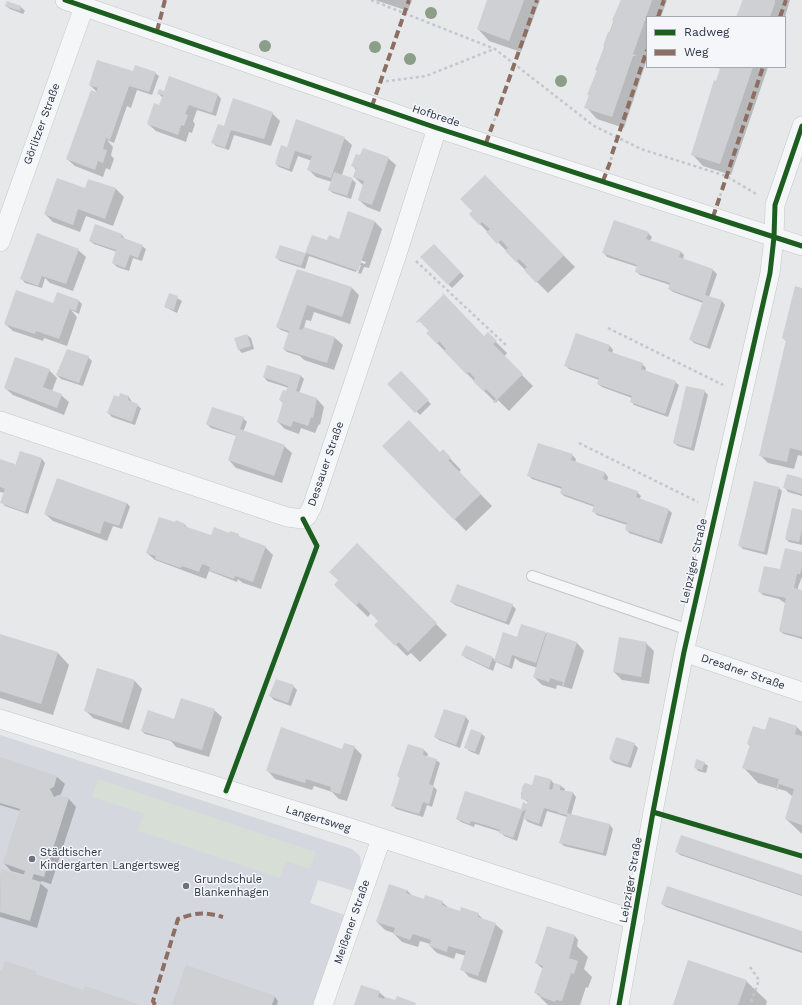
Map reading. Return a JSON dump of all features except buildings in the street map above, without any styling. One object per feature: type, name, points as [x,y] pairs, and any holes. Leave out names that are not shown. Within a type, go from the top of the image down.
[{"type":"street","name":"Hofbrede","points":[[65,0],[437,128],[802,246]]},
{"type":"street","name":"Görlitzer Straße","points":[[0,242],[84,7]]},
{"type":"street","name":"Leipziger Straße","points":[[619,1005],[653,812],[684,652],[770,273],[774,237],[775,205],[802,126]]},
{"type":"street","name":"Dessauer Straße","points":[[0,421],[287,517],[303,519],[307,516],[312,507],[397,254],[437,128]]},
{"type":"street","name":"Dresdner Straße","points":[[684,652],[802,692]]},
{"type":"street","name":"Langertsweg","points":[[0,719],[635,920]]},
{"type":"street","name":"Meißener Straße","points":[[323,1005],[381,839]]},
{"type":"lane","points":[[532,576],[689,630]]},
{"type":"path","points":[[371,0],[495,49],[594,126],[641,149],[726,176],[775,205]]},
{"type":"path","points":[[380,82],[426,76],[495,49]]},
{"type":"path","points":[[494,121],[496,116]]},
{"type":"path","points":[[610,160],[612,154]]},
{"type":"path","points":[[720,196],[722,190]]},
{"type":"path","points":[[397,254],[415,260],[507,346]]},
{"type":"path","points":[[608,328],[726,387],[743,392]]},
{"type":"path","points":[[579,443],[694,501],[717,508]]},
{"type":"path","points":[[750,967],[759,980],[750,1005]]},
{"type":"shaded area","name":"Grundschule Blankenhagen","points":[[0,735],[352,849],[360,856],[361,870],[354,891],[318,880],[310,903],[345,915],[313,1005],[0,1005]]},
{"type":"shaded area","points":[[98,779],[316,852],[310,869],[286,861],[280,878],[138,831],[144,814],[92,797]]},
{"type":"marked path","points":[[157,31],[165,0]]},
{"type":"marked path","points":[[372,106],[409,0]]},
{"type":"marked path","points":[[496,116],[537,0]]},
{"type":"marked path","points":[[658,16],[664,0]]},
{"type":"marked path","points":[[780,16],[786,0]]},
{"type":"marked path","points":[[612,154],[646,53]]},
{"type":"marked path","points":[[722,190],[763,68]]},
{"type":"marked path","points":[[486,143],[494,121]]},
{"type":"marked path","points":[[603,181],[611,160]]},
{"type":"marked path","points":[[713,217],[720,196]]},
{"type":"marked path","points":[[155,1005],[153,1001],[178,919],[190,915],[200,914],[211,914],[223,917]]},
{"type":"cycle path","points":[[65,0],[437,128],[802,246]]},
{"type":"cycle path","points":[[619,1005],[653,812],[684,652],[770,273],[774,237],[775,205],[802,126]]},
{"type":"cycle path","points":[[226,791],[317,546],[303,519]]},
{"type":"cycle path","points":[[653,812],[802,856]]},
{"type":"place","name":"Städtischer Kindergarten Langertsweg","points":[[32,859]]},
{"type":"place","name":"Grundschule Blankenhagen","points":[[186,886]]}]
